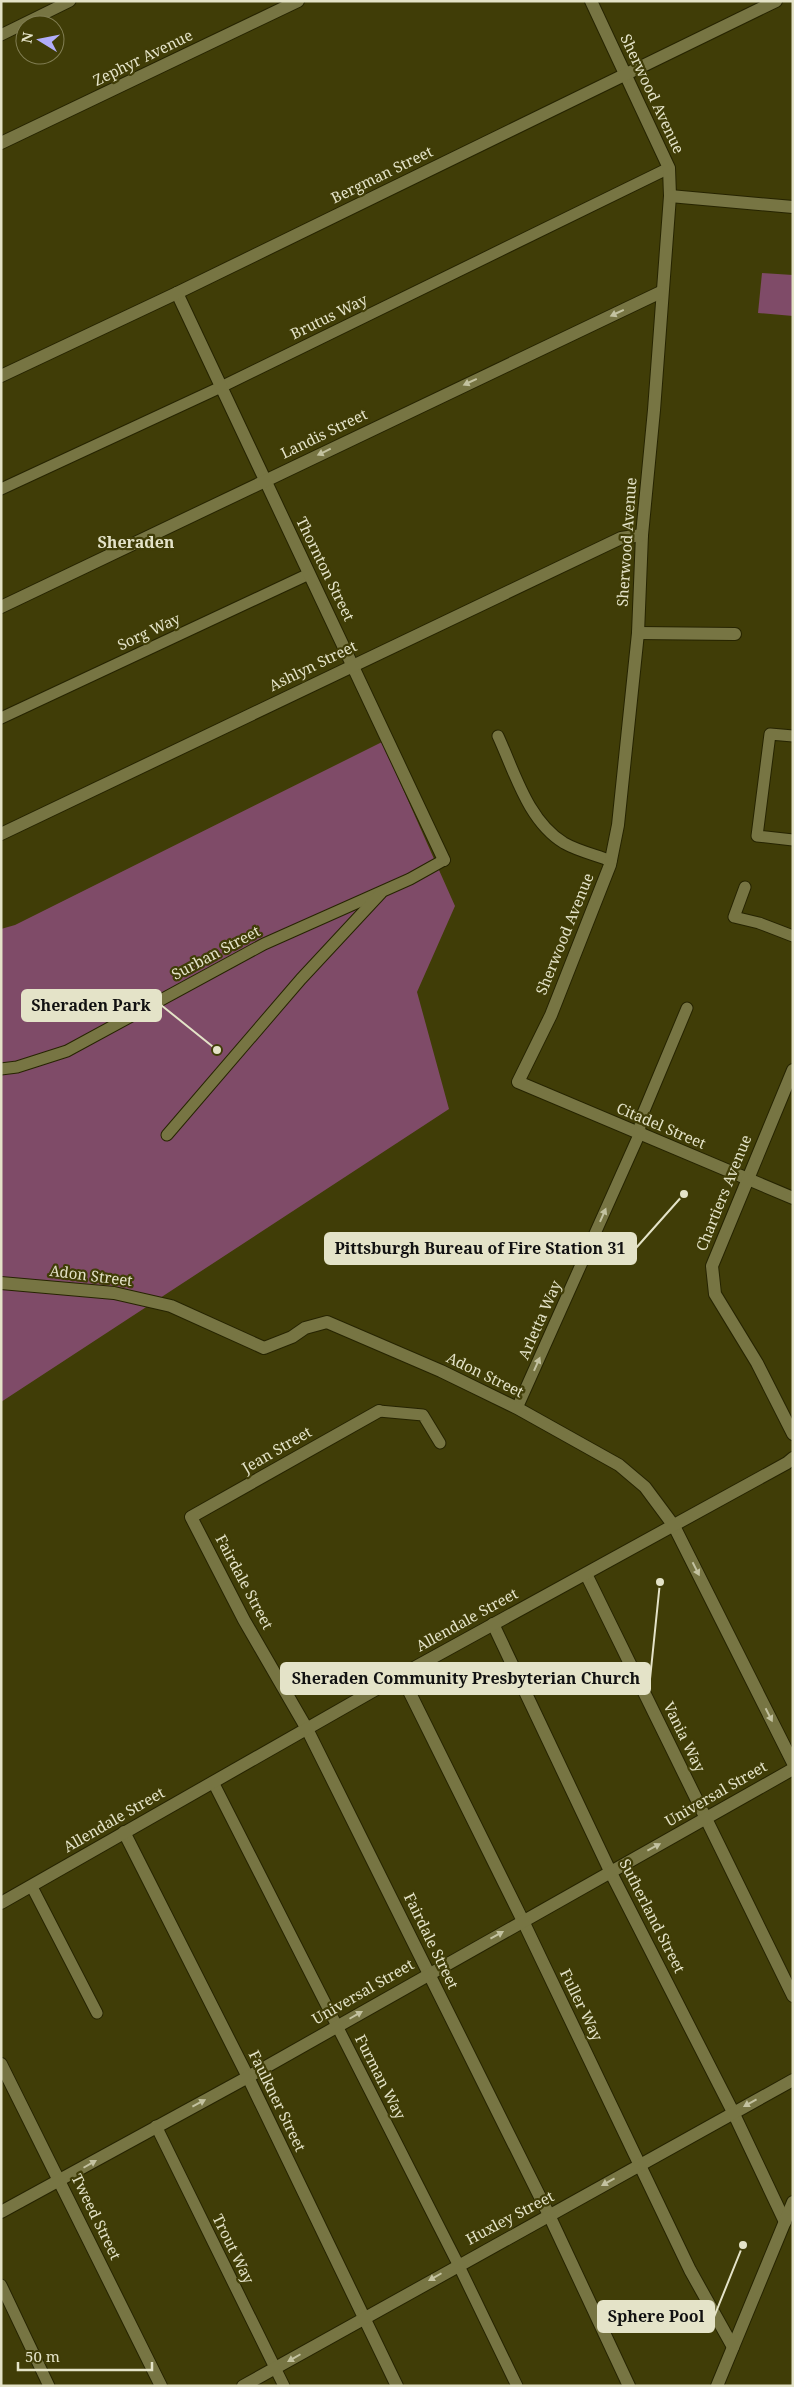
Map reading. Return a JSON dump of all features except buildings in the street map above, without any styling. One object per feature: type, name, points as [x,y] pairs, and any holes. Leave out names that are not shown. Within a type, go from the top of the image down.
[{"type":"street","name":"Zephyr Avenue","points":[[1,143],[298,1]]},
{"type":"street","name":"Sherwood Avenue","points":[[518,1082],[551,1015],[611,861],[628,749],[638,633],[642,535],[654,410],[661,292],[670,196],[668,168],[591,1]]},
{"type":"street","name":"Bergman Street","points":[[1,376],[176,293],[776,1]]},
{"type":"street","points":[[670,196],[793,207]]},
{"type":"street","name":"Landis Street","points":[[1,607],[661,292]]},
{"type":"street","name":"Thornton Street","points":[[176,293],[444,860]]},
{"type":"street","name":"Ashlyn Street","points":[[1,834],[620,538],[642,535]]},
{"type":"street","points":[[638,633],[735,634]]},
{"type":"street","name":"Chartiers Avenue","points":[[793,1070],[712,1266],[715,1294],[757,1363],[793,1434]]},
{"type":"street","name":"Citadel Street","points":[[518,1082],[639,1135],[793,1198]]},
{"type":"street","name":"Adon Street","points":[[1,1283],[114,1293],[171,1306],[264,1348],[292,1337],[305,1328],[327,1322],[441,1370],[517,1408],[619,1465],[645,1486],[674,1526],[793,1763]]},
{"type":"street","name":"Jean Street","points":[[191,1517],[379,1411]]},
{"type":"street","name":"Allendale Street","points":[[1,1903],[32,1887],[124,1832],[214,1784],[493,1624],[674,1526],[793,1458]]},
{"type":"street","name":"Fairdale Street","points":[[191,1517],[244,1620],[307,1729],[549,2215],[629,2386]]},
{"type":"street","name":"Vania Way","points":[[586,1574],[793,1996]]},
{"type":"street","name":"Sutherland Street","points":[[493,1624],[610,1871],[733,2112],[785,2222]]},
{"type":"street","name":"Fuller Way","points":[[401,1676],[523,1921],[690,2270],[733,2347]]},
{"type":"street","name":"Universal Street","points":[[1,2212],[248,2077],[610,1871],[706,1820],[793,1769]]},
{"type":"street","name":"Faulkner Street","points":[[124,1832],[248,2077],[397,2386]]},
{"type":"street","name":"Tweed Street","points":[[1,2064],[161,2386]]},
{"type":"street","name":"Huxley Street","points":[[242,2386],[458,2264],[793,2080]]},
{"type":"street","points":[[717,2386],[793,2202]]},
{"type":"lane","points":[[1,35],[70,1]]},
{"type":"lane","name":"Brutus Way","points":[[1,488],[221,387],[668,168]]},
{"type":"lane","name":"Sorg Way","points":[[1,718],[309,574]]},
{"type":"lane","points":[[793,736],[770,734],[757,836],[793,840]]},
{"type":"lane","points":[[498,736],[532,810],[551,834],[566,844],[611,861]]},
{"type":"lane","name":"Surban Street","points":[[1,1069],[17,1067],[67,1051],[264,944],[410,879],[444,860]]},
{"type":"lane","points":[[745,886],[734,917],[759,923],[793,936]]},
{"type":"lane","points":[[167,1135],[295,986],[384,890]]},
{"type":"lane","name":"Arletta Way","points":[[517,1408],[639,1135],[642,1118],[688,1008]]},
{"type":"lane","points":[[379,1411],[423,1415],[440,1442]]},
{"type":"lane","name":"Furman Way","points":[[214,1784],[458,2264],[517,2386]]},
{"type":"lane","points":[[32,1887],[97,2013]]},
{"type":"lane","name":"Trout Way","points":[[156,2126],[284,2386]]},
{"type":"lane","points":[[1,2285],[49,2386]]},
{"type":"shaded area","points":[[762,273],[793,275],[793,316],[758,313]]},
{"type":"shaded area","points":[[382,742],[455,906],[417,992],[449,1109],[1,1402],[1,929],[15,925]]},
{"type":"place","name":"Sheraden Park","points":[[217,1050]]},
{"type":"place","name":"Pittsburgh Bureau of Fire Station 31","points":[[684,1194]]},
{"type":"place","name":"Sheraden Community Presbyterian Church","points":[[660,1582]]},
{"type":"place","name":"Sphere Pool","points":[[743,2245]]},
{"type":"district","name":"Sheraden","points":[[136,542]]}]
